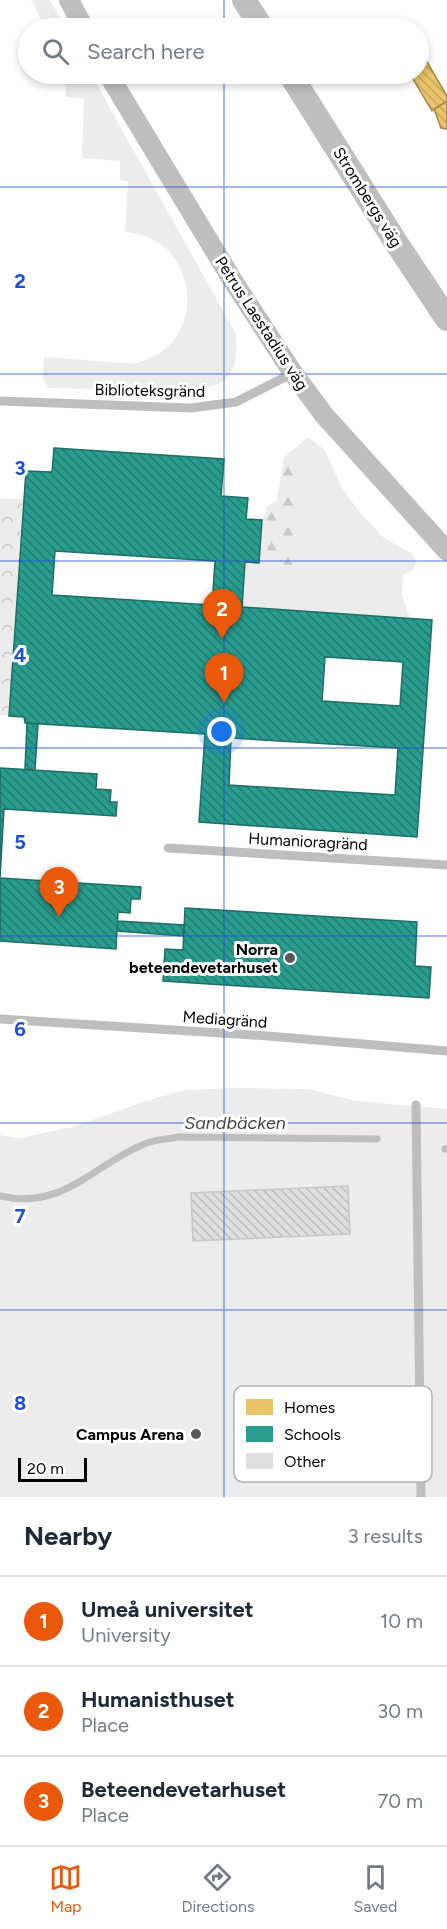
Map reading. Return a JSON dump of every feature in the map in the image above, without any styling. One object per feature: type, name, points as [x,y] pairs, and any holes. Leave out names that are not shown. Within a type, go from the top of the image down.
[{"type":"street","points":[[69,0],[79,18]]},
{"type":"street","points":[[244,0],[256,18]]},
{"type":"street","name":"Petrus Laestadius väg","points":[[114,84],[233,281],[293,373],[324,415],[447,550]]},
{"type":"street","name":"Strombergs väg","points":[[297,84],[395,241],[447,319]]},
{"type":"lane","name":"Biblioteksgränd","points":[[0,401],[191,408],[236,402],[293,373]]},
{"type":"lane","name":"Humanioragränd","points":[[168,848],[447,866]]},
{"type":"lane","name":"Mediagränd","points":[[0,1019],[268,1036],[447,1051]]},
{"type":"lane","points":[[416,1105],[420,1386]]},
{"type":"lane","points":[[421,1482],[421,1497]]},
{"type":"green space","points":[[31,0],[50,0],[60,18],[41,18]]},
{"type":"green space","points":[[65,84],[97,84],[236,334],[233,369],[223,381],[190,391],[48,388],[43,377],[44,357],[140,362],[163,351],[178,334],[186,313],[187,291],[181,270],[169,251],[150,238],[125,232],[128,181],[120,180],[120,161],[82,158],[84,99],[66,97]]},
{"type":"green space","points":[[308,437],[324,449],[342,488],[358,510],[383,537],[411,553],[417,562],[412,571],[403,574],[402,596],[410,618],[242,607],[245,562],[292,564],[294,449]]},
{"type":"green space","points":[[294,449],[293,565],[259,563],[262,520],[268,506],[277,500],[284,457]]},
{"type":"green space","points":[[0,498],[23,499],[9,716],[0,715]]},
{"type":"green space","points":[[309,1089],[356,1101],[447,1109],[447,1497],[0,1497],[0,1135],[20,1138],[72,1127],[152,1099],[186,1090]]},
{"type":"building: Homes","points":[[429,65],[447,96],[447,101],[432,111],[416,84],[429,84]]},
{"type":"building: Homes","points":[[447,101],[447,129],[441,128],[434,109]]},
{"type":"building: Schools","points":[[54,448],[224,459],[221,496],[248,498],[246,519],[262,520],[259,563],[245,562],[242,607],[432,620],[417,837],[199,822],[205,734],[25,723],[24,717],[9,716],[26,471],[52,472]],"holes":[[[55,551],[215,561],[212,605],[52,595]],[[325,657],[403,662],[400,706],[322,701]],[[231,738],[398,748],[395,795],[229,785]]]},
{"type":"building: Schools","points":[[27,723],[38,724],[35,770],[25,769]]},
{"type":"building: Schools","points":[[0,768],[97,774],[96,789],[111,790],[110,802],[117,802],[116,816],[4,809],[0,878]]},
{"type":"building: Schools","points":[[0,878],[141,887],[140,899],[131,899],[130,913],[118,912],[116,949],[0,941]]},
{"type":"building: Schools","name":"Norra beteendevetarhuset","points":[[185,908],[417,922],[415,966],[431,967],[429,998],[163,981],[165,949],[183,950]]},
{"type":"building: Schools","points":[[118,921],[184,925],[183,936],[117,931]]},
{"type":"building: Other","points":[[348,1186],[350,1234],[193,1241],[191,1193]]},
{"type":"waterway","name":"Sandbäcken","points":[[0,1196],[23,1199],[43,1197],[61,1191],[128,1152],[159,1140],[179,1137],[377,1139]]},
{"type":"place","name":"Humanisthuset","points":[[222,639]]},
{"type":"place","name":"Umeå universitet","points":[[224,703]]},
{"type":"place","name":"Beteendevetarhuset","points":[[59,917]]},
{"type":"place","name":"Norra beteendevetarhuset","points":[[290,958]]},
{"type":"place","name":"Campus Arena","points":[[196,1434]]}]
